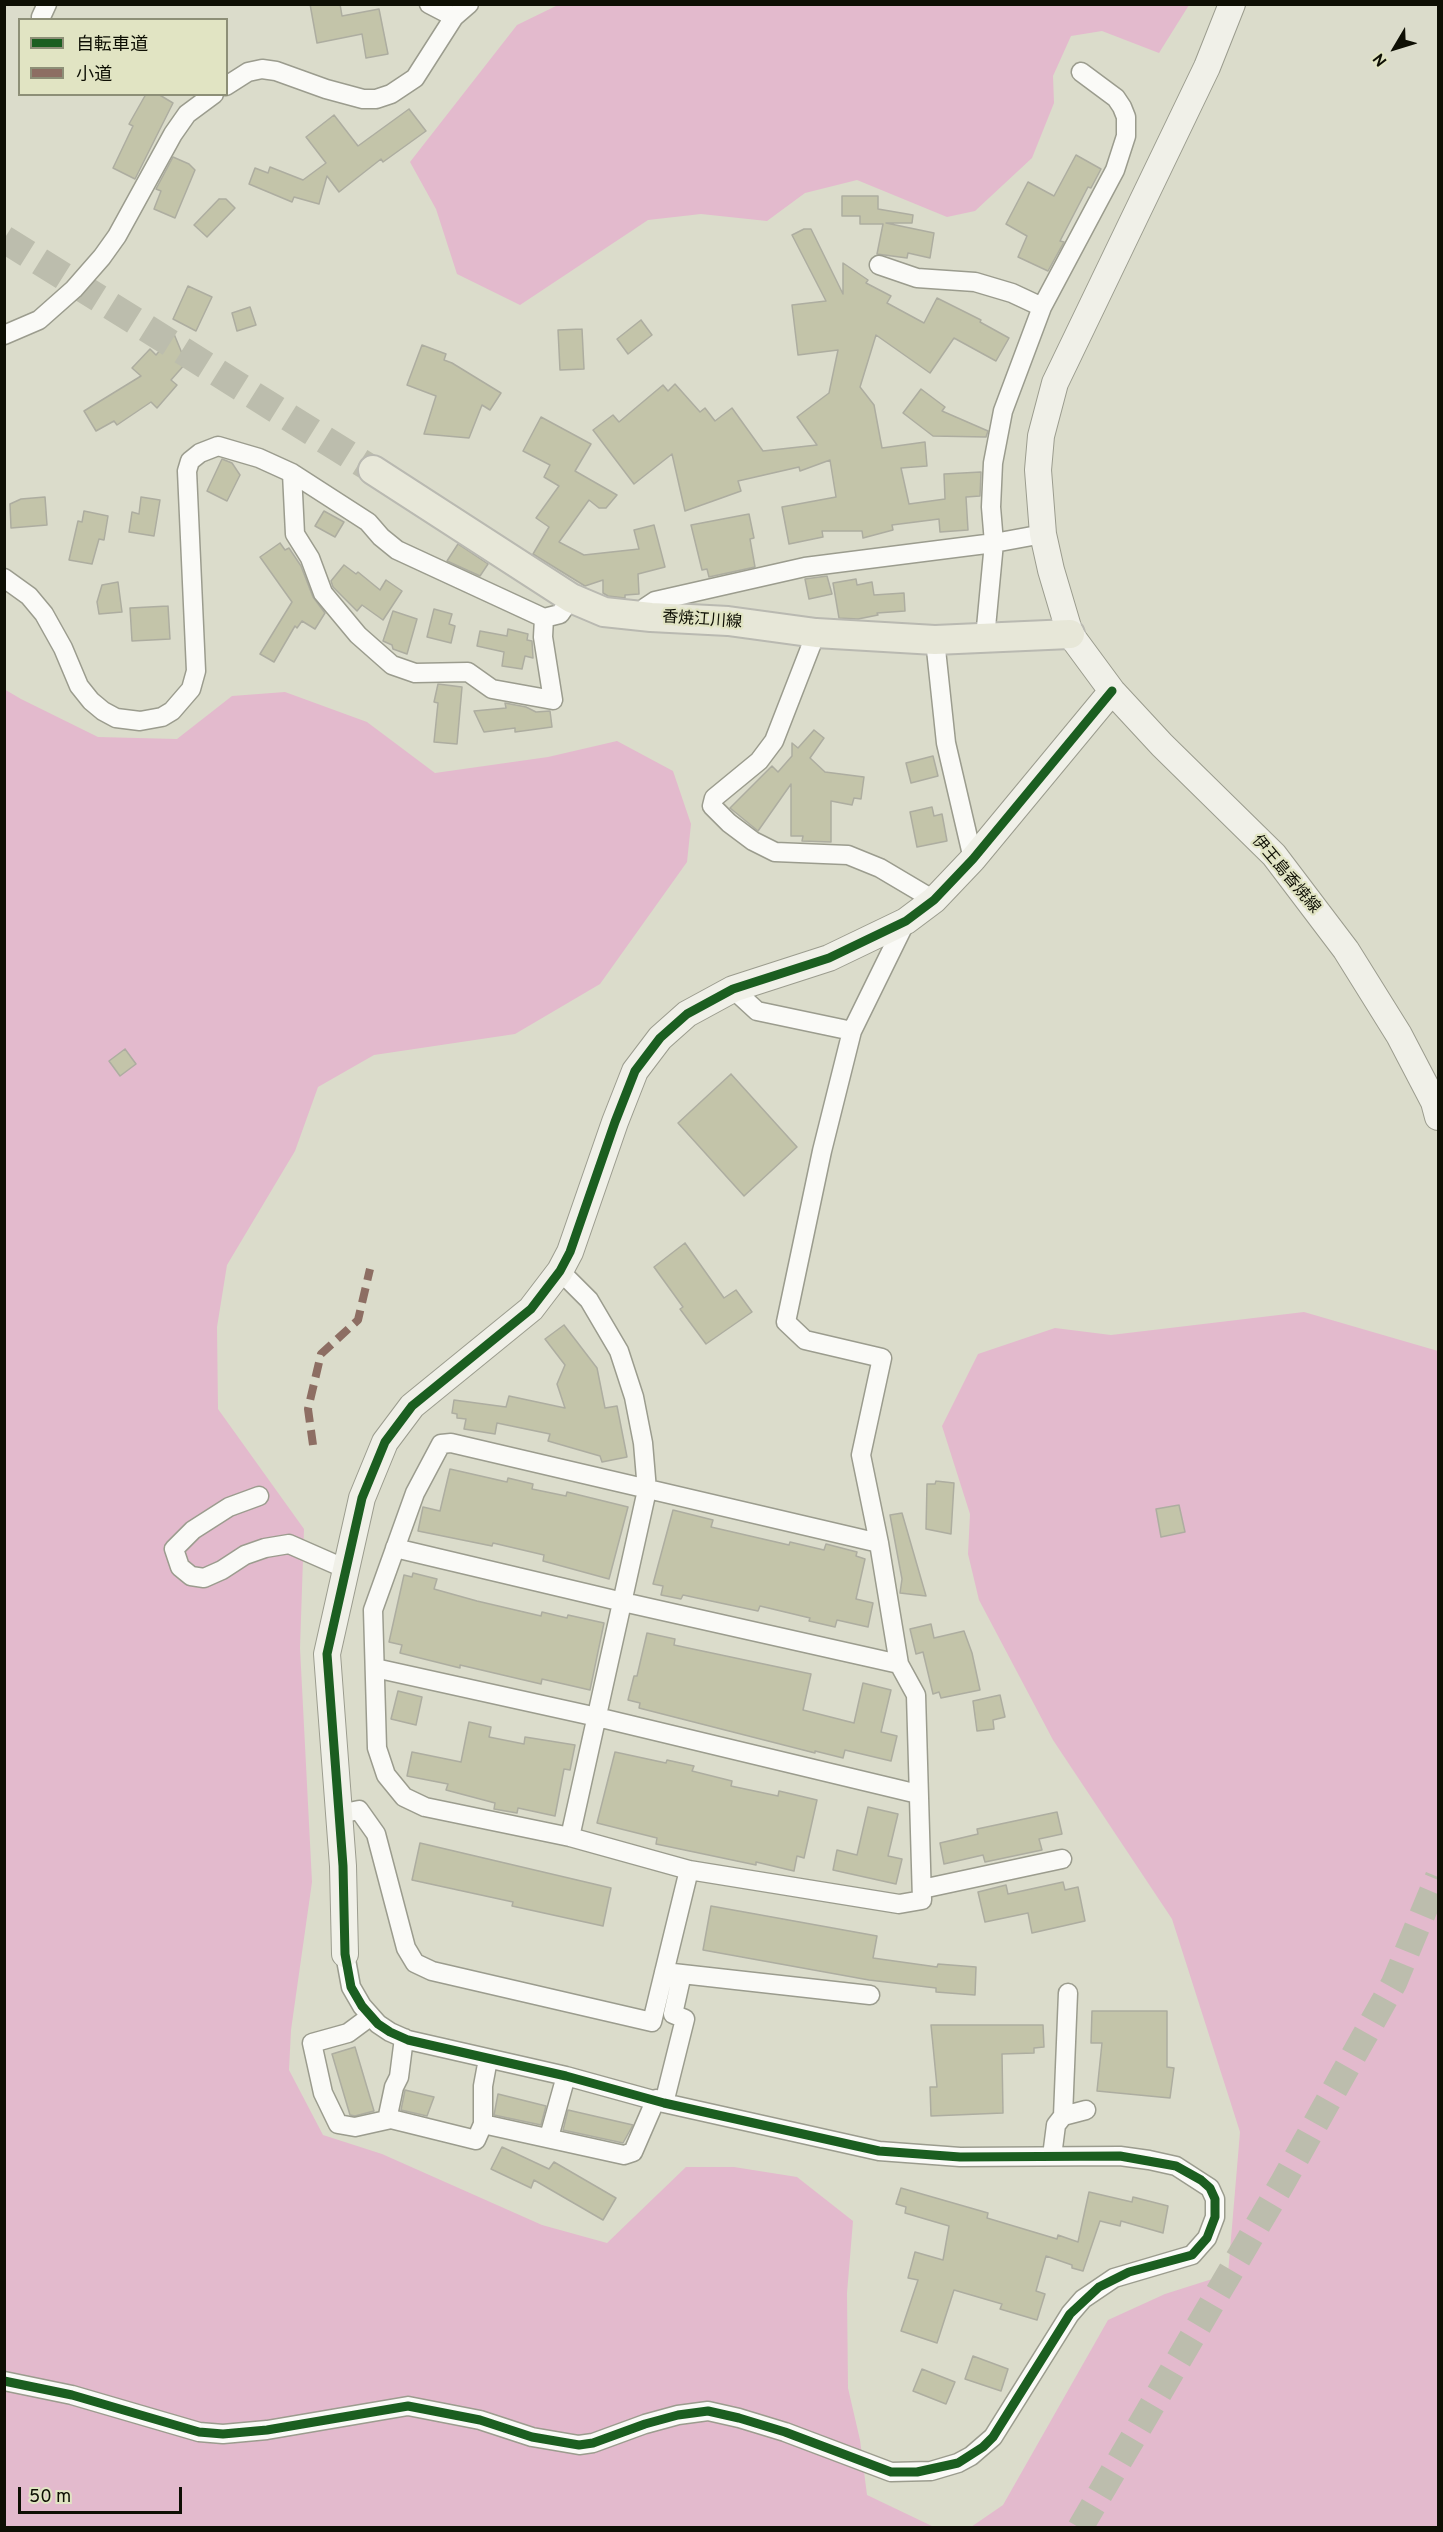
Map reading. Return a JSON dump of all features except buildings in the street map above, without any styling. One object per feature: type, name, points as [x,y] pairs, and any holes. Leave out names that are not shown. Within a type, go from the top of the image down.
[{"type":"main road","name":"香焼江川線","points":[[373,470],[571,598],[604,612],[728,621],[816,633],[935,640],[1071,633]]},
{"type":"street","points":[[429,4],[454,17]]},
{"type":"street","points":[[228,85],[248,72],[262,69],[276,71],[326,90],[363,99],[376,99],[391,94],[415,78],[454,17],[470,4]]},
{"type":"street","name":"伊王島香焼線","points":[[1232,4],[1207,66],[1055,383],[1041,436],[1038,470],[1043,534],[1051,570],[1071,633],[1112,691],[1162,745],[1274,855],[1346,950],[1399,1035],[1437,1108]]},
{"type":"street","points":[[985,638],[994,543],[993,463],[1004,411],[1042,307],[1115,170],[1126,136],[1126,117],[1122,106],[1116,98],[1081,72]]},
{"type":"street","points":[[4,335],[39,320],[74,289],[102,257],[117,236],[173,134],[187,114],[211,96]]},
{"type":"street","points":[[879,265],[917,278],[975,282],[1012,293],[1042,307]]},
{"type":"street","points":[[4,578],[29,596],[44,614],[80,686],[91,701],[116,718],[140,721],[162,717],[180,704],[191,689],[196,670],[187,471],[190,461],[208,448],[218,446],[258,458],[292,473],[368,522],[397,550],[544,618],[560,614],[571,598]]},
{"type":"street","points":[[292,473],[294,534],[310,558],[323,593],[358,635],[392,665],[415,673],[468,672],[492,689],[553,700],[543,637],[544,618]]},
{"type":"street","points":[[638,616],[655,601],[805,567],[994,543],[1043,534]]},
{"type":"street","points":[[816,633],[774,741],[759,760],[714,798],[712,806],[745,835],[775,852],[848,855],[880,868],[934,900]]},
{"type":"street","points":[[935,640],[946,743],[973,859]]},
{"type":"street","points":[[4,2381],[72,2395],[199,2432],[223,2434],[267,2430],[408,2406],[480,2420],[532,2438],[579,2445],[593,2443],[678,2415],[708,2412],[739,2418],[784,2432],[891,2472],[931,2470],[958,2463],[993,2437],[1070,2314],[1083,2299],[1114,2278],[1192,2255],[1208,2238],[1215,2217],[1215,2199],[1210,2188],[1201,2180],[1176,2166],[1120,2156],[960,2157],[879,2151],[660,2101],[567,2076],[404,2038],[390,2032],[362,2006],[351,1987],[345,1954],[339,1814],[327,1654],[362,1498],[385,1442],[412,1406],[531,1309],[560,1270],[570,1252],[635,1071],[660,1038],[687,1014],[733,989],[829,958],[906,921],[934,900],[973,859],[1112,691]]},
{"type":"street","points":[[879,1543],[451,1443],[441,1444],[415,1493],[374,1610],[377,1748],[386,1775],[404,1797],[425,1807],[570,1837],[689,1870],[899,1904],[922,1900],[918,1794],[919,1721],[916,1695],[899,1664],[879,1543],[861,1455],[882,1358],[805,1340],[786,1322],[822,1151],[852,1031],[906,921]]},
{"type":"street","points":[[733,989],[757,1011],[852,1031]]},
{"type":"street","points":[[560,1270],[589,1300],[619,1351],[634,1397],[643,1443],[647,1490],[570,1837]]},
{"type":"street","points":[[259,1496],[229,1507],[193,1530],[174,1550],[180,1568],[191,1576],[204,1578],[222,1570],[245,1555],[265,1548],[289,1544],[346,1569]]},
{"type":"street","points":[[395,1548],[899,1664]]},
{"type":"street","points":[[375,1668],[597,1717],[918,1794]]},
{"type":"street","points":[[339,1814],[359,1810],[376,1834],[406,1948],[415,1963],[432,1971],[652,2022],[673,1973]]},
{"type":"street","points":[[922,1889],[1062,1859]]},
{"type":"street","points":[[483,2124],[624,2155],[633,2152],[660,2101],[685,2019],[673,2014],[673,1973],[689,1870]]},
{"type":"street","points":[[673,1973],[870,1995]]},
{"type":"street","points":[[1052,2156],[1056,2125],[1063,2116],[1068,1993]]},
{"type":"street","points":[[371,2016],[348,2033],[312,2043],[323,2093],[338,2124],[356,2127],[387,2120],[476,2140],[483,2124],[483,2086],[488,2058]]},
{"type":"street","points":[[387,2120],[394,2087],[399,2077],[404,2038]]},
{"type":"street","points":[[549,2138],[567,2076]]},
{"type":"street","points":[[1063,2116],[1086,2110]]},
{"type":"shaded area","points":[[558,5],[1189,5],[1159,53],[1102,31],[1071,36],[1053,76],[1054,103],[1032,158],[975,211],[947,217],[857,180],[805,193],[767,221],[701,214],[648,220],[520,305],[457,274],[436,209],[410,162],[517,25]]},
{"type":"shaded area","points":[[4,689],[98,737],[177,739],[232,696],[285,692],[367,722],[435,773],[548,757],[617,741],[673,771],[691,824],[687,862],[600,984],[515,1034],[374,1055],[318,1087],[295,1151],[227,1265],[217,1327],[218,1409],[304,1529],[300,1648],[312,1882],[291,2030],[289,2070],[323,2135],[382,2154],[542,2225],[607,2243],[686,2167],[734,2167],[797,2177],[853,2221],[847,2293],[848,2388],[860,2440],[867,2495],[934,2527],[5,2527]]},
{"type":"shaded area","points":[[1304,1312],[1438,1351],[1438,2527],[971,2527],[1003,2505],[1108,2320],[1165,2294],[1228,2274],[1240,2132],[1172,1919],[1053,1740],[979,1600],[968,1554],[970,1514],[942,1426],[978,1354],[1055,1328],[1111,1335]]},
{"type":"tunnel","points":[[4,239],[373,470]]},
{"type":"tunnel","points":[[1080,2528],[1283,2182],[1394,1983],[1438,1877]]},
{"type":"marked path","points":[[313,1445],[308,1409],[321,1354],[358,1320],[370,1269]]},
{"type":"cycle path","points":[[4,2381],[72,2395],[199,2432],[223,2434],[267,2430],[408,2406],[480,2420],[532,2437],[579,2445],[593,2443],[678,2415],[708,2411],[785,2432],[891,2472],[917,2472],[958,2463],[983,2447],[993,2437],[1070,2314],[1099,2287],[1129,2272],[1192,2255],[1207,2238],[1215,2217],[1215,2199],[1210,2188],[1201,2180],[1176,2166],[1120,2156],[960,2157],[879,2151],[664,2103],[566,2076],[408,2040],[378,2024],[362,2006],[351,1987],[345,1954],[343,1866],[327,1654],[362,1498],[385,1442],[412,1406],[531,1309],[560,1271],[570,1252],[635,1071],[660,1038],[687,1014],[733,989],[829,958],[906,921],[934,900],[973,859],[1112,691]]}]
